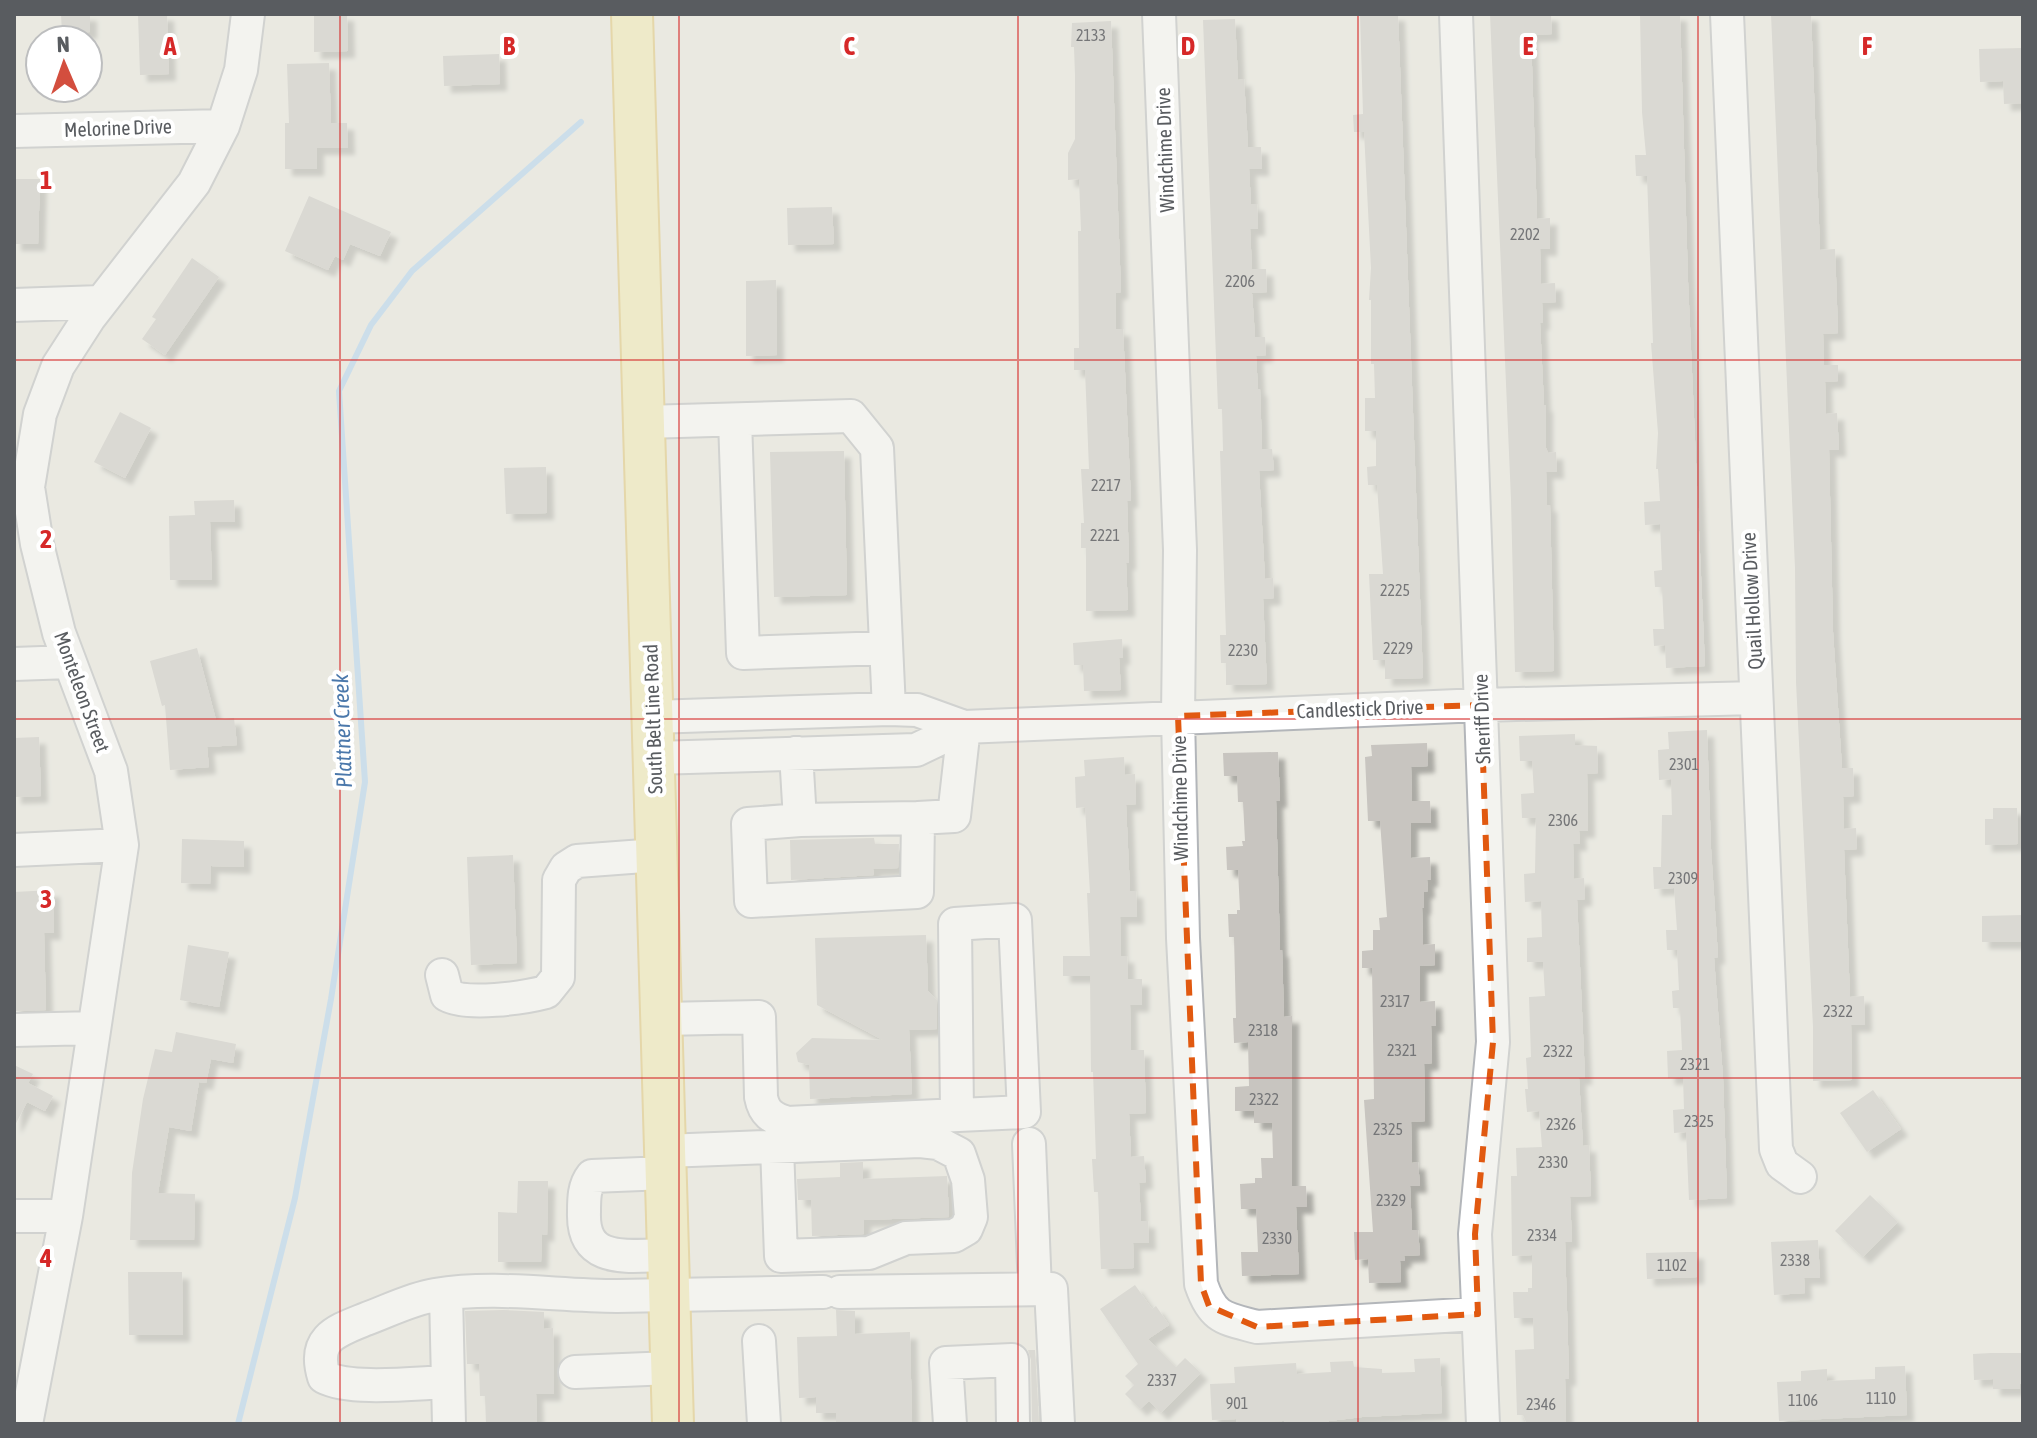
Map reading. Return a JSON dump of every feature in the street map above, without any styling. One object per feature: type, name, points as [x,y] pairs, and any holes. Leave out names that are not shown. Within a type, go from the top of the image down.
[{"type":"main road","name":"South Belt Line Road","points":[[632,25],[673,1424]]},
{"type":"street","name":"Monteleon Street","points":[[26,1424],[66,1216],[122,845],[111,771],[59,633],[21,487],[40,414],[58,366],[101,302],[194,183],[223,126],[241,70],[248,14]]},
{"type":"street","name":"Windchime Drive","points":[[1159,14],[1180,550],[1178,716],[1183,938],[1201,1284],[1209,1306],[1225,1318],[1257,1327],[1478,1314]]},
{"type":"street","name":"Sheriff Drive","points":[[1456,14],[1493,1042],[1475,1234],[1483,1424]]},
{"type":"street","name":"Quail Hollow Drive","points":[[1727,14],[1776,1149],[1782,1164],[1800,1177]]},
{"type":"street","name":"Melorine Drive","points":[[14,131],[223,126]]},
{"type":"street","points":[[14,305],[101,302]]},
{"type":"street","points":[[645,422],[851,416],[877,448],[889,709]]},
{"type":"street","points":[[735,420],[743,653],[886,648]]},
{"type":"street","points":[[14,664],[70,662]]},
{"type":"street","name":"Candlestick Drive","points":[[655,758],[916,750],[964,727],[1178,716],[1756,698]]},
{"type":"street","name":"Candlestick Drive","points":[[653,717],[889,709],[917,710],[964,727]]},
{"type":"street","points":[[918,818],[917,892],[751,901],[748,824],[954,816],[964,727]]},
{"type":"street","points":[[796,753],[800,820]]},
{"type":"street","points":[[14,850],[122,845]]},
{"type":"street","points":[[442,975],[447,995],[456,1000],[520,997],[546,992],[558,977],[559,880],[566,868],[577,861],[657,855]]},
{"type":"street","points":[[662,1019],[759,1017],[764,1110],[775,1119],[787,1123],[1024,1112],[1015,920],[955,924],[957,1115]]},
{"type":"street","points":[[14,1030],[94,1028]]},
{"type":"street","points":[[777,1147],[781,1256],[869,1253],[906,1238],[954,1236],[966,1229],[971,1217],[968,1180],[959,1154],[938,1143],[920,1141],[777,1147],[592,1176],[585,1192],[585,1232],[592,1243],[609,1255],[669,1274],[832,1292],[1051,1289],[1058,1424]]},
{"type":"street","points":[[1029,1144],[1035,1289]]},
{"type":"street","points":[[14,1216],[66,1216]]},
{"type":"street","points":[[448,1382],[334,1382],[324,1377],[320,1365],[325,1340],[334,1332],[400,1306],[446,1294],[491,1290],[615,1296],[669,1274]]},
{"type":"street","points":[[446,1294],[449,1424]]},
{"type":"street","points":[[759,1341],[764,1424]]},
{"type":"street","points":[[950,1424],[946,1363],[1012,1360],[1013,1424]]},
{"type":"street","points":[[575,1372],[671,1368]]},
{"type":"street","points":[[663,1424],[673,1424]]},
{"type":"highlighted area","points":[[1481,705],[1493,1042],[1475,1234],[1478,1314],[1257,1327],[1209,1306],[1201,1284],[1178,716]]},
{"type":"building","points":[[61,14],[90,14],[90,24],[62,24]]},
{"type":"building","points":[[138,14],[167,14],[169,74],[140,75]]},
{"type":"building","points":[[314,14],[347,14],[348,51],[314,52]]},
{"type":"building","points":[[1360,14],[1398,14],[1423,678],[1385,679],[1385,660],[1373,660],[1369,574],[1383,574],[1377,485],[1368,485],[1367,467],[1376,466],[1376,431],[1365,431],[1365,398],[1375,398],[1374,364],[1371,364],[1371,268],[1364,132],[1354,132],[1353,115],[1363,114]]},
{"type":"building","points":[[1490,14],[1551,14],[1552,34],[1531,35],[1537,219],[1550,218],[1550,249],[1540,249],[1541,284],[1555,283],[1556,302],[1542,303],[1543,323],[1540,323],[1546,448],[1548,453],[1556,452],[1557,472],[1546,472],[1547,505],[1550,505],[1554,671],[1515,672],[1511,499]]},
{"type":"building","points":[[1640,14],[1680,14],[1705,666],[1666,668],[1665,645],[1654,646],[1653,629],[1664,629],[1662,587],[1655,587],[1654,571],[1662,570],[1660,524],[1645,525],[1644,502],[1660,501],[1656,469],[1658,433],[1651,343],[1647,176],[1636,176],[1635,155],[1646,155]]},
{"type":"building","points":[[1771,14],[1811,14],[1820,250],[1835,249],[1838,333],[1823,334],[1824,365],[1838,365],[1838,381],[1825,382],[1826,414],[1837,413],[1839,450],[1829,450],[1833,632],[1842,768],[1853,768],[1854,796],[1843,797],[1844,829],[1856,828],[1857,849],[1844,850],[1850,997],[1864,996],[1865,1025],[1851,1025],[1852,1080],[1813,1081]]},
{"type":"building","points":[[1235,19],[1238,80],[1244,79],[1248,147],[1261,147],[1262,169],[1249,169],[1251,204],[1257,204],[1258,229],[1250,229],[1252,269],[1266,269],[1267,292],[1252,293],[1255,337],[1265,337],[1266,355],[1256,356],[1262,449],[1272,449],[1274,470],[1259,471],[1265,579],[1273,578],[1274,598],[1263,599],[1267,684],[1226,685],[1226,663],[1221,663],[1220,635],[1226,635],[1220,451],[1223,451],[1222,409],[1218,409],[1203,20]]},
{"type":"building","points":[[1111,21],[1121,292],[1116,293],[1116,329],[1123,329],[1131,501],[1127,501],[1128,610],[1086,611],[1086,548],[1081,548],[1081,523],[1084,523],[1081,469],[1089,469],[1085,370],[1074,370],[1074,348],[1079,348],[1079,179],[1068,180],[1068,153],[1075,139],[1072,23]]},
{"type":"building","points":[[2023,48],[2023,103],[2004,104],[2003,81],[1980,82],[1979,49]]},
{"type":"building","points":[[499,54],[500,84],[444,86],[443,56]]},
{"type":"building","points":[[329,63],[331,123],[347,123],[348,148],[317,148],[317,169],[285,169],[285,123],[289,123],[287,64]]},
{"type":"building","points":[[14,179],[40,179],[38,244],[14,244]]},
{"type":"building","points":[[309,196],[391,232],[380,256],[350,244],[343,260],[335,256],[328,270],[285,251]]},
{"type":"building","points":[[832,207],[834,244],[788,245],[787,208]]},
{"type":"building","points":[[192,258],[219,277],[165,355],[142,339],[156,319],[152,317]]},
{"type":"building","points":[[776,280],[777,355],[746,356],[746,281]]},
{"type":"building","points":[[120,412],[151,428],[125,478],[94,462]]},
{"type":"building","points":[[844,451],[847,595],[774,597],[770,452]]},
{"type":"building","points":[[546,467],[547,513],[506,514],[504,468]]},
{"type":"building","points":[[234,500],[235,522],[210,522],[212,580],[170,580],[169,516],[195,515],[194,501]]},
{"type":"building","points":[[1122,639],[1123,658],[1119,658],[1121,690],[1084,691],[1083,665],[1074,665],[1073,643]]},
{"type":"building","points":[[197,648],[216,720],[234,718],[237,745],[207,747],[209,767],[170,770],[165,705],[162,706],[150,661]]},
{"type":"building","points":[[1707,730],[1718,957],[1714,958],[1723,1078],[1727,1198],[1689,1200],[1686,1132],[1674,1133],[1673,1110],[1684,1109],[1683,1077],[1668,1078],[1667,1051],[1682,1050],[1680,1008],[1673,1008],[1672,991],[1679,990],[1677,950],[1667,950],[1666,930],[1677,930],[1674,888],[1654,889],[1653,867],[1661,867],[1662,815],[1672,815],[1671,779],[1659,780],[1658,750],[1669,749],[1668,732]]},
{"type":"building","points":[[1575,734],[1575,745],[1597,746],[1598,773],[1587,774],[1588,831],[1579,831],[1580,844],[1573,844],[1574,879],[1584,878],[1585,899],[1577,900],[1585,1078],[1579,1078],[1583,1146],[1589,1145],[1591,1196],[1570,1197],[1572,1242],[1565,1242],[1569,1379],[1565,1379],[1566,1424],[1527,1424],[1523,1415],[1517,1415],[1515,1350],[1534,1349],[1533,1318],[1514,1318],[1513,1292],[1528,1292],[1528,1288],[1532,1288],[1532,1255],[1512,1256],[1511,1176],[1517,1176],[1516,1148],[1542,1147],[1539,1111],[1527,1112],[1525,1089],[1528,1089],[1526,1058],[1531,1057],[1529,997],[1545,996],[1543,962],[1527,962],[1527,938],[1542,937],[1541,901],[1525,902],[1524,874],[1535,873],[1536,818],[1522,818],[1521,794],[1534,793],[1532,761],[1520,761],[1519,736]]},
{"type":"building","points":[[39,737],[41,796],[14,797],[14,738]]},
{"type":"building","points":[[1427,743],[1428,766],[1411,767],[1412,801],[1430,801],[1431,823],[1411,823],[1411,858],[1430,857],[1431,880],[1427,880],[1428,891],[1424,892],[1422,908],[1423,945],[1435,944],[1435,965],[1420,966],[1420,1002],[1435,1001],[1436,1026],[1431,1026],[1432,1063],[1424,1064],[1425,1121],[1411,1122],[1412,1163],[1418,1162],[1420,1186],[1410,1186],[1412,1230],[1418,1230],[1420,1255],[1404,1256],[1405,1261],[1400,1261],[1401,1282],[1369,1283],[1368,1259],[1355,1260],[1354,1232],[1373,1232],[1364,1100],[1374,1099],[1372,968],[1362,968],[1362,951],[1373,950],[1373,930],[1380,930],[1379,918],[1387,917],[1380,821],[1368,821],[1365,757],[1372,756],[1371,745]]},
{"type":"building","points":[[1278,752],[1280,801],[1276,801],[1280,950],[1284,1017],[1292,1016],[1292,1186],[1306,1186],[1307,1207],[1296,1207],[1299,1274],[1242,1276],[1241,1252],[1258,1252],[1256,1209],[1241,1209],[1240,1184],[1255,1183],[1255,1178],[1262,1178],[1261,1158],[1273,1158],[1272,1123],[1254,1123],[1254,1111],[1235,1111],[1235,1087],[1249,1086],[1248,1042],[1234,1043],[1234,937],[1229,937],[1228,914],[1237,914],[1240,910],[1238,870],[1227,870],[1226,847],[1243,846],[1242,841],[1245,841],[1243,802],[1238,802],[1237,776],[1224,776],[1223,753]]},
{"type":"building","points":[[1124,757],[1125,775],[1135,774],[1136,804],[1126,805],[1130,891],[1136,891],[1137,917],[1120,917],[1121,956],[1127,956],[1128,979],[1142,979],[1142,1005],[1130,1005],[1131,1050],[1144,1050],[1146,1113],[1129,1114],[1131,1157],[1144,1156],[1146,1182],[1139,1183],[1141,1221],[1148,1221],[1149,1243],[1133,1243],[1134,1268],[1101,1269],[1098,1192],[1094,1192],[1092,1159],[1096,1159],[1090,976],[1063,976],[1063,956],[1090,956],[1085,807],[1076,808],[1075,777],[1085,776],[1084,760]]},
{"type":"building","points":[[1993,808],[2017,808],[2018,844],[1985,845],[1985,819],[1993,819]]},
{"type":"building","points":[[874,838],[875,844],[899,844],[898,868],[873,869],[874,875],[791,880],[790,840]]},
{"type":"building","points":[[182,839],[244,841],[244,867],[211,866],[210,884],[181,883]]},
{"type":"building","points":[[513,855],[517,963],[471,965],[467,857]]},
{"type":"building","points":[[53,890],[54,933],[44,933],[46,1010],[14,1011],[14,892]]},
{"type":"building","points":[[2023,915],[2023,942],[1982,942],[1982,916]]},
{"type":"building","points":[[926,935],[928,991],[937,1000],[937,1029],[909,1030],[912,1094],[810,1099],[809,1065],[798,1062],[796,1053],[812,1038],[883,1040],[817,1005],[815,938]]},
{"type":"building","points":[[188,945],[229,952],[219,1007],[180,1000]]},
{"type":"building","points":[[176,1032],[236,1044],[233,1063],[211,1059],[206,1083],[199,1082],[191,1131],[169,1127],[158,1193],[195,1194],[194,1240],[130,1240],[132,1173],[143,1099],[155,1049],[172,1052]]},
{"type":"building","points":[[14,1065],[33,1074],[28,1083],[53,1096],[45,1111],[27,1102],[14,1127]]},
{"type":"building","points":[[1873,1090],[1901,1129],[1867,1152],[1840,1113]]},
{"type":"building","points":[[863,1162],[863,1179],[947,1176],[949,1217],[864,1220],[864,1234],[812,1236],[811,1200],[798,1200],[797,1179],[840,1177],[840,1163]]},
{"type":"building","points":[[518,1181],[548,1181],[547,1235],[542,1234],[541,1262],[498,1262],[498,1212],[517,1213]]},
{"type":"building","points":[[1870,1195],[1898,1222],[1863,1257],[1835,1231]]},
{"type":"building","points":[[1818,1240],[1820,1278],[1804,1278],[1805,1293],[1774,1295],[1771,1242]]},
{"type":"building","points":[[1697,1252],[1697,1277],[1647,1279],[1646,1253]]},
{"type":"building","points":[[128,1272],[182,1272],[183,1335],[129,1335]]},
{"type":"building","points":[[1135,1285],[1152,1309],[1156,1306],[1169,1325],[1148,1339],[1176,1367],[1185,1358],[1201,1373],[1161,1413],[1149,1401],[1140,1409],[1125,1394],[1134,1385],[1125,1376],[1138,1364],[1100,1309]]},
{"type":"building","points":[[836,1310],[855,1311],[855,1334],[910,1332],[912,1424],[836,1424],[836,1413],[816,1413],[816,1397],[799,1398],[797,1337],[837,1336]]},
{"type":"building","points":[[465,1311],[544,1312],[544,1329],[553,1328],[554,1394],[536,1394],[537,1424],[486,1424],[485,1396],[480,1396],[479,1364],[467,1364]]},
{"type":"building","points":[[1028,1350],[1035,1350],[1039,1424],[1032,1424],[1031,1360]]},
{"type":"building","points":[[2023,1353],[2023,1384],[2020,1384],[2020,1389],[1993,1389],[1993,1379],[1974,1380],[1973,1354]]},
{"type":"building","points":[[1440,1358],[1442,1413],[1362,1417],[1329,1421],[1329,1424],[1212,1420],[1210,1384],[1235,1383],[1234,1367],[1296,1363],[1297,1374],[1331,1372],[1330,1362],[1353,1361],[1354,1367],[1382,1369],[1382,1373],[1415,1372],[1414,1359]]},
{"type":"building","points":[[1905,1366],[1907,1415],[1779,1421],[1777,1382],[1801,1381],[1801,1371],[1827,1369],[1827,1381],[1875,1379],[1875,1367]]},
{"type":"waterway","name":"Plattner Creek","points":[[238,1424],[295,1198],[331,999],[365,782],[339,391],[371,325],[412,271],[581,122]]}]
